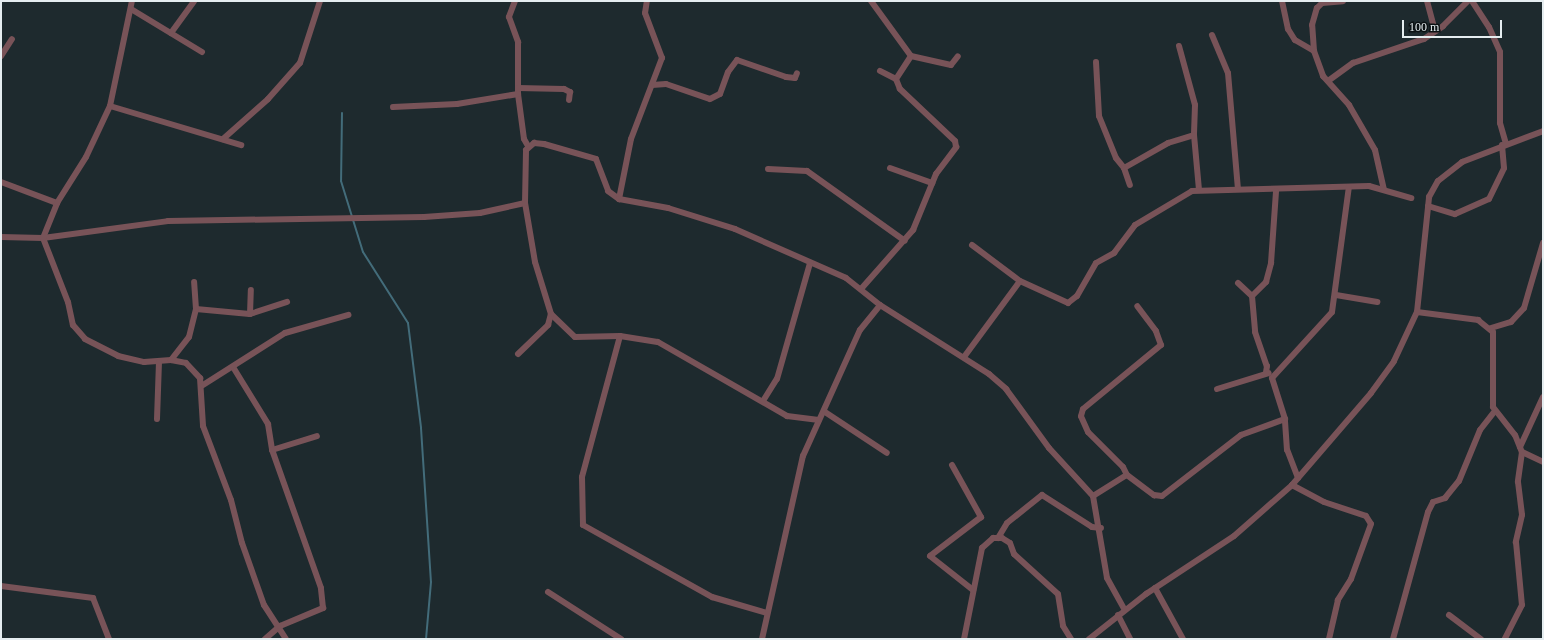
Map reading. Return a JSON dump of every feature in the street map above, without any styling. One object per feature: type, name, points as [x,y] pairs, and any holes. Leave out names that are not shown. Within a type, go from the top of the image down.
[{"type":"street","points":[[132,1],[110,106],[86,157],[57,203],[43,238],[76,331],[94,345],[118,356],[159,362],[171,360],[194,369],[203,385],[203,426],[264,605],[280,626],[286,639]]},
{"type":"street","points":[[171,34],[194,1]]},
{"type":"street","points":[[223,139],[268,99],[300,63],[320,1]]},
{"type":"street","points":[[515,1],[509,17],[518,42],[518,91],[524,139],[528,146],[525,203],[535,262],[551,314],[575,337],[620,336],[658,342],[763,400],[787,416],[819,420]]},
{"type":"street","points":[[620,198],[630,140],[662,58],[645,13],[647,1]]},
{"type":"street","points":[[871,1],[911,56],[911,62],[896,79]]},
{"type":"street","points":[[1282,1],[1288,29],[1295,40],[1314,51]]},
{"type":"street","points":[[1343,1],[1322,3],[1315,12],[1312,25],[1314,51],[1328,80],[1349,105],[1376,150],[1384,190]]},
{"type":"street","points":[[1427,1],[1436,30]]},
{"type":"street","points":[[1328,80],[1353,63],[1411,45],[1436,30],[1468,1]]},
{"type":"street","points":[[1428,206],[1454,214],[1489,199],[1504,168],[1504,144],[1500,123],[1500,52],[1490,26],[1472,1]]},
{"type":"street","points":[[131,9],[202,52]]},
{"type":"street","points":[[1212,35],[1228,73],[1238,189]]},
{"type":"street","points":[[1,56],[12,39]]},
{"type":"street","points":[[1179,46],[1195,105],[1194,135],[1199,190]]},
{"type":"street","points":[[911,56],[951,65],[958,56]]},
{"type":"street","points":[[652,85],[666,84],[710,99],[720,94],[728,72],[737,60],[786,77],[795,78],[798,73]]},
{"type":"street","points":[[1096,62],[1102,127],[1124,168],[1130,185]]},
{"type":"street","points":[[861,288],[905,241],[919,218],[932,183],[955,151],[955,141],[900,89],[896,79],[880,71]]},
{"type":"street","points":[[393,107],[457,104],[518,91],[564,89],[570,92],[570,100]]},
{"type":"street","points":[[110,106],[241,145]]},
{"type":"street","points":[[1089,639],[1124,609],[1234,536],[1292,485],[1382,380],[1417,312],[1428,206],[1438,181],[1448,171],[1504,144],[1543,130]]},
{"type":"street","points":[[1124,168],[1168,143],[1194,135]]},
{"type":"street","points":[[528,146],[544,144],[596,159],[608,191],[620,198],[668,208],[735,229],[846,278],[861,288],[880,305],[964,357],[1006,389],[1049,448],[1093,496],[1101,528],[1107,578],[1124,609]]},
{"type":"street","points":[[768,169],[791,167],[807,171],[905,241]]},
{"type":"street","points":[[890,168],[932,183]]},
{"type":"street","points":[[1,182],[57,203]]},
{"type":"street","points":[[1298,478],[1287,450],[1285,419],[1272,378],[1325,324],[1336,295],[1350,187]]},
{"type":"street","points":[[972,245],[1020,281],[1040,287],[1063,302],[1072,302],[1096,263],[1114,253],[1135,225],[1199,190],[1238,189],[1276,191],[1350,187],[1384,190],[1411,198]]},
{"type":"street","points":[[1252,296],[1266,282],[1271,262],[1276,191]]},
{"type":"street","points":[[1,237],[43,238],[168,221],[265,222],[299,216],[395,219],[480,213],[525,203]]},
{"type":"street","points":[[1417,312],[1478,320],[1491,328],[1511,322],[1524,308],[1543,242]]},
{"type":"street","points":[[763,400],[777,380],[810,263]]},
{"type":"street","points":[[964,357],[1020,281]]},
{"type":"street","points":[[171,360],[189,337],[196,309],[194,282]]},
{"type":"street","points":[[1238,283],[1252,296],[1255,332],[1267,366],[1266,372]]},
{"type":"street","points":[[250,314],[251,290]]},
{"type":"street","points":[[1336,295],[1377,302]]},
{"type":"street","points":[[196,309],[250,314],[287,302]]},
{"type":"street","points":[[762,639],[767,613],[785,546],[800,467],[819,420],[825,412],[860,330],[880,305]]},
{"type":"street","points":[[1137,306],[1156,331],[1161,345],[1104,388],[1083,409],[1081,416],[1088,432],[1123,467],[1126,475],[1154,495],[1162,496],[1241,435],[1285,419]]},
{"type":"street","points":[[518,354],[548,325],[551,314]]},
{"type":"street","points":[[203,385],[286,334],[348,315]]},
{"type":"street","points":[[1491,328],[1495,411],[1521,450],[1543,462]]},
{"type":"street","points":[[620,336],[582,477],[583,525],[712,596],[767,613]]},
{"type":"street","points":[[157,419],[159,362]]},
{"type":"street","points":[[233,367],[268,424],[272,450],[324,599],[323,608],[280,626],[265,639]]},
{"type":"street","points":[[1217,389],[1266,372],[1275,374]]},
{"type":"street","points":[[1504,639],[1522,605],[1516,542],[1522,515],[1518,482],[1521,450],[1543,397]]},
{"type":"street","points":[[1393,639],[1428,512],[1433,502],[1446,498],[1459,481],[1480,430],[1495,411]]},
{"type":"street","points":[[825,412],[887,453]]},
{"type":"street","points":[[272,450],[318,436]]},
{"type":"street","points":[[952,465],[981,517],[930,556],[973,590]]},
{"type":"street","points":[[1093,496],[1126,475]]},
{"type":"street","points":[[1292,485],[1324,502],[1366,516],[1371,524],[1351,579],[1338,600],[1329,639]]},
{"type":"street","points":[[964,639],[982,548],[998,538],[1007,523],[1042,495],[1092,527],[1101,528]]},
{"type":"street","points":[[998,538],[1010,543],[1014,554],[1058,594],[1063,626],[1071,639]]},
{"type":"street","points":[[1,586],[93,598],[108,639]]},
{"type":"street","points":[[1155,588],[1183,639]]},
{"type":"street","points":[[548,592],[621,639]]},
{"type":"street","points":[[1118,615],[1130,639]]},
{"type":"street","points":[[1449,615],[1481,639]]},
{"type":"waterway","points":[[342,113],[341,181],[363,252],[408,323],[421,428],[431,582],[426,639]]}]
